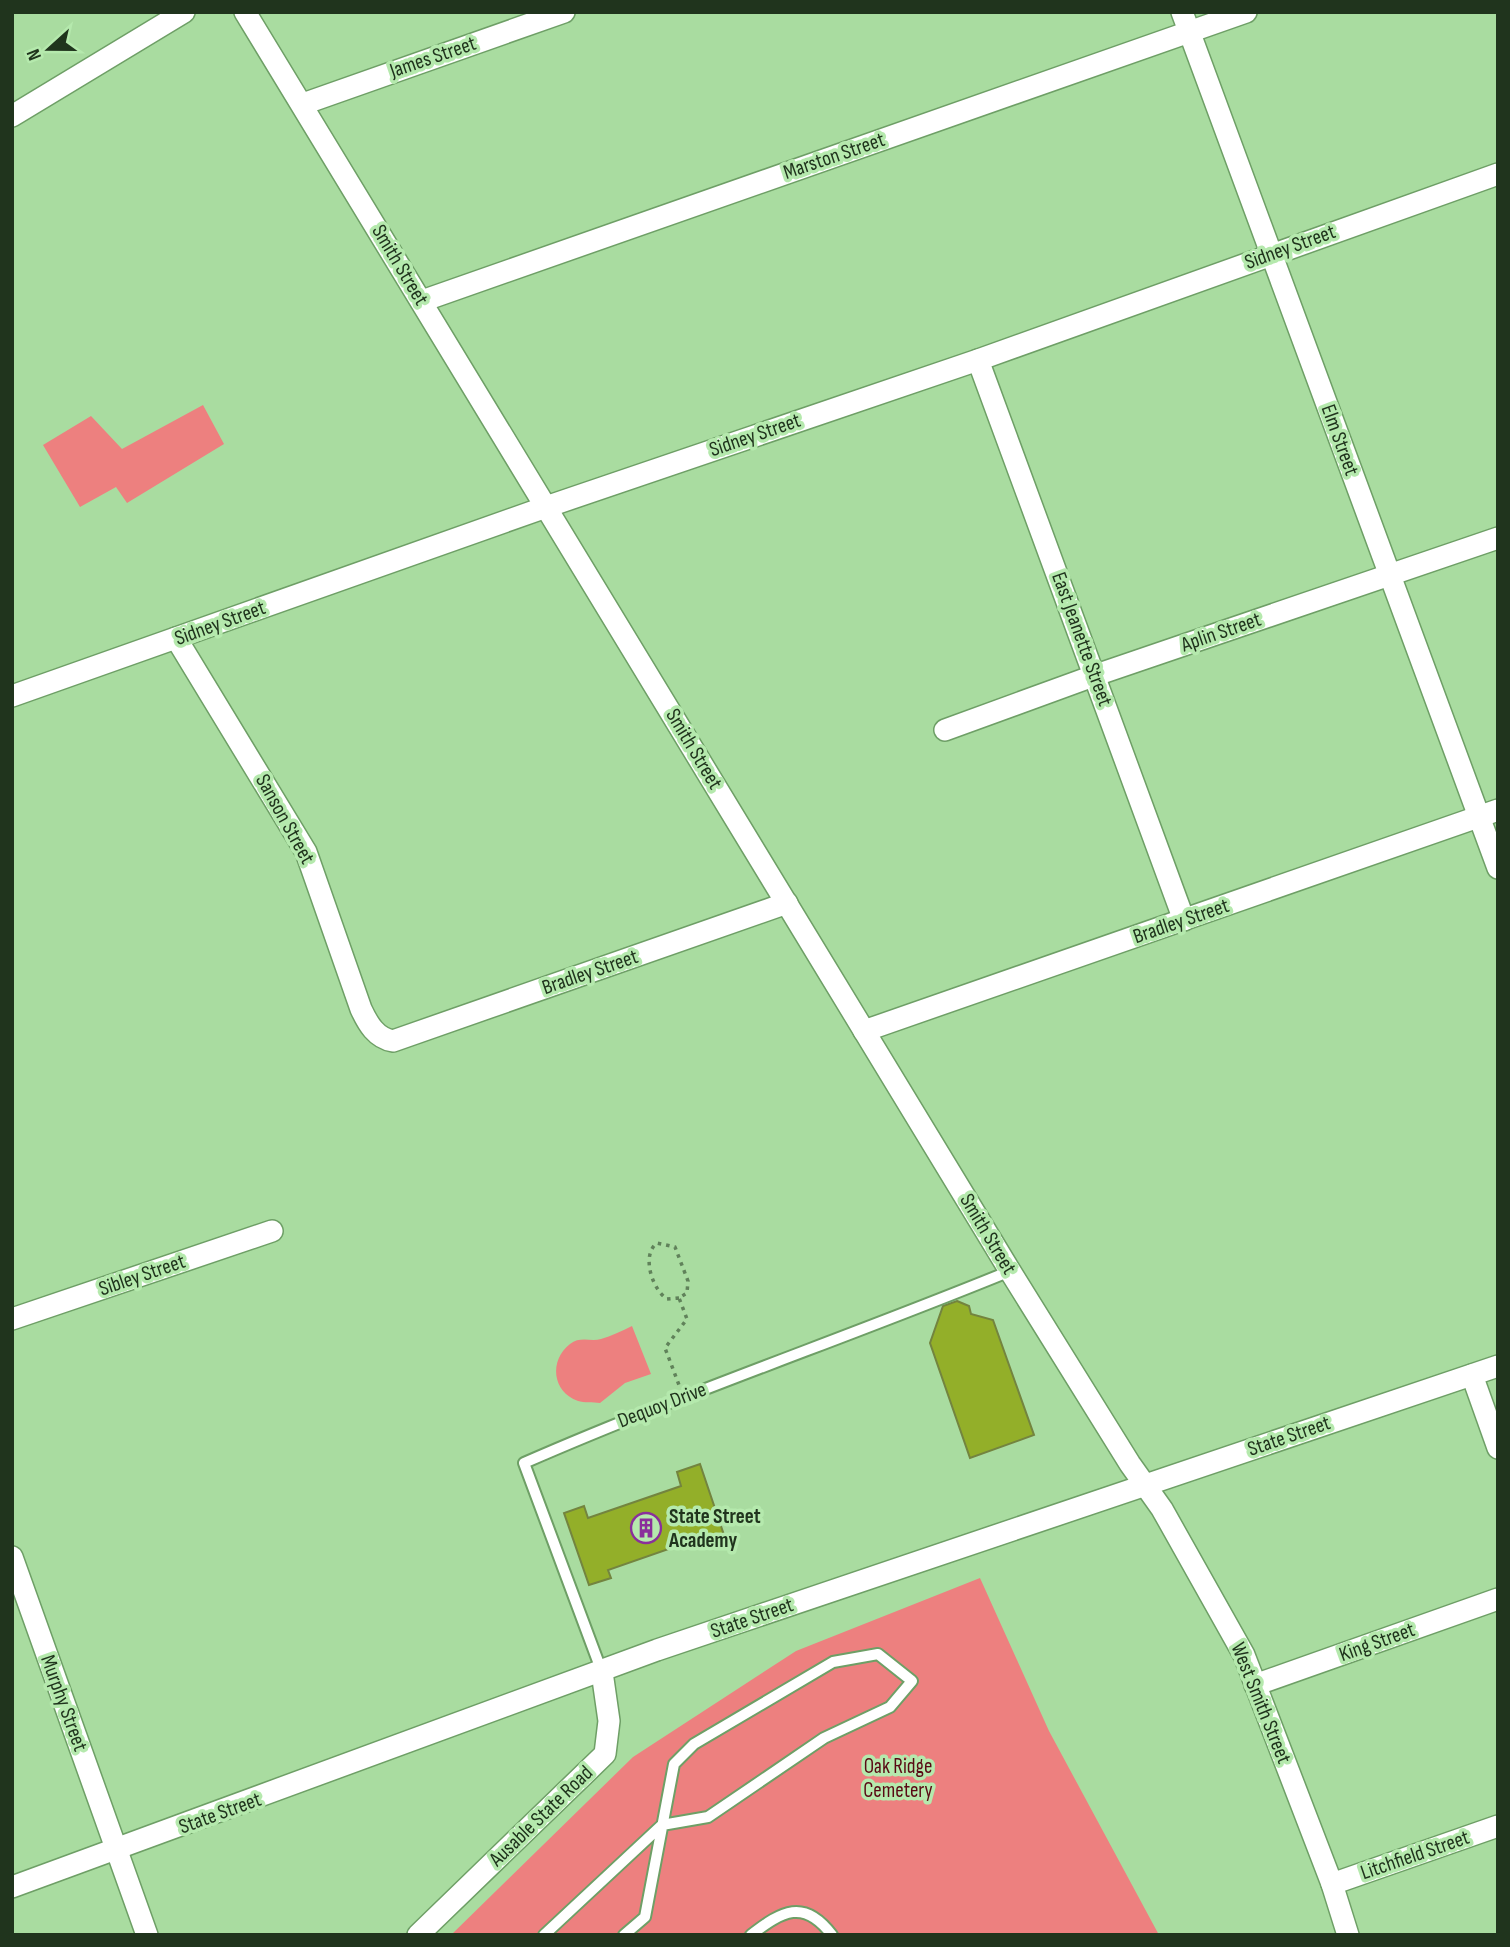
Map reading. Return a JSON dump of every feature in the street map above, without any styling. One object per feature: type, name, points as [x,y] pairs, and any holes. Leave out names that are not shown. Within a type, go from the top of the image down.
[{"type":"street","points":[[12,116],[184,12]]},
{"type":"street","name":"Smith Street","points":[[245,12],[1010,1271],[1144,1485]]},
{"type":"street","name":"James Street","points":[[303,104],[530,18],[564,12]]},
{"type":"street","name":"Marston Street","points":[[422,301],[1186,22],[1246,12]]},
{"type":"street","name":"Elm Street","points":[[1186,22],[1389,575],[1488,813],[1498,868]]},
{"type":"street","name":"Sidney Street","points":[[12,696],[546,506],[978,360],[1498,174]]},
{"type":"street","name":"East Jeanette Street","points":[[978,360],[1184,920]]},
{"type":"street","name":"Aplin Street","points":[[945,730],[1096,675],[1498,538]]},
{"type":"street","name":"Sanson Street","points":[[176,638],[306,852],[368,1025],[383,1039],[393,1041]]},
{"type":"street","name":"Bradley Street","points":[[864,1031],[1488,813]]},
{"type":"street","name":"Bradley Street","points":[[393,1041],[788,903]]},
{"type":"street","name":"Sibley Street","points":[[12,1319],[272,1231]]},
{"type":"street","name":"State Street","points":[[12,1886],[117,1850],[657,1650],[1498,1366]]},
{"type":"street","points":[[1472,1375],[1498,1448]]},
{"type":"street","name":"West Smith Street","points":[[1144,1485],[1162,1509],[1244,1655],[1332,1884],[1348,1935]]},
{"type":"street","name":"Murphy Street","points":[[12,1557],[147,1935]]},
{"type":"street","name":"King Street","points":[[1255,1685],[1498,1598]]},
{"type":"street","name":"Ausable State Road","points":[[418,1935],[605,1754],[609,1721],[602,1672]]},
{"type":"street","name":"Litchfield Street","points":[[1332,1884],[1498,1826]]},
{"type":"lane","name":"Dequoy Drive","points":[[602,1672],[524,1463],[683,1396],[1010,1271]]},
{"type":"lane","points":[[544,1935],[662,1825],[708,1817],[824,1738],[890,1707],[912,1681],[878,1654],[834,1662],[694,1744],[674,1764],[662,1825],[645,1917],[624,1935]]},
{"type":"lane","points":[[751,1935],[777,1914],[794,1911],[808,1913],[832,1935]]},
{"type":"path","points":[[657,1243],[675,1247],[688,1281],[687,1293],[679,1298],[667,1299],[660,1294],[648,1259],[650,1249],[657,1243]]},
{"type":"path","points":[[679,1298],[687,1320],[665,1348],[683,1396]]},
{"type":"green space","points":[[203,405],[224,444],[127,503],[116,487],[80,507],[43,445],[91,416],[122,449]]},
{"type":"green space","points":[[632,1326],[651,1374],[625,1383],[600,1403],[583,1402],[569,1397],[563,1391],[556,1375],[556,1367],[563,1351],[578,1340],[601,1339]]},
{"type":"green space","name":"Oak Ridge Cemetery","points":[[980,1578],[1049,1731],[1159,1935],[451,1935],[633,1757],[796,1651]]},
{"type":"building","points":[[957,1301],[969,1306],[971,1314],[993,1320],[1034,1435],[970,1458],[930,1343],[943,1306]]},
{"type":"building","name":"State Street Academy","points":[[700,1464],[725,1538],[703,1546],[700,1538],[608,1570],[611,1578],[589,1585],[564,1513],[584,1506],[588,1518],[681,1486],[677,1472]]},
{"type":"place","name":"State Street Academy","points":[[646,1528]]}]
